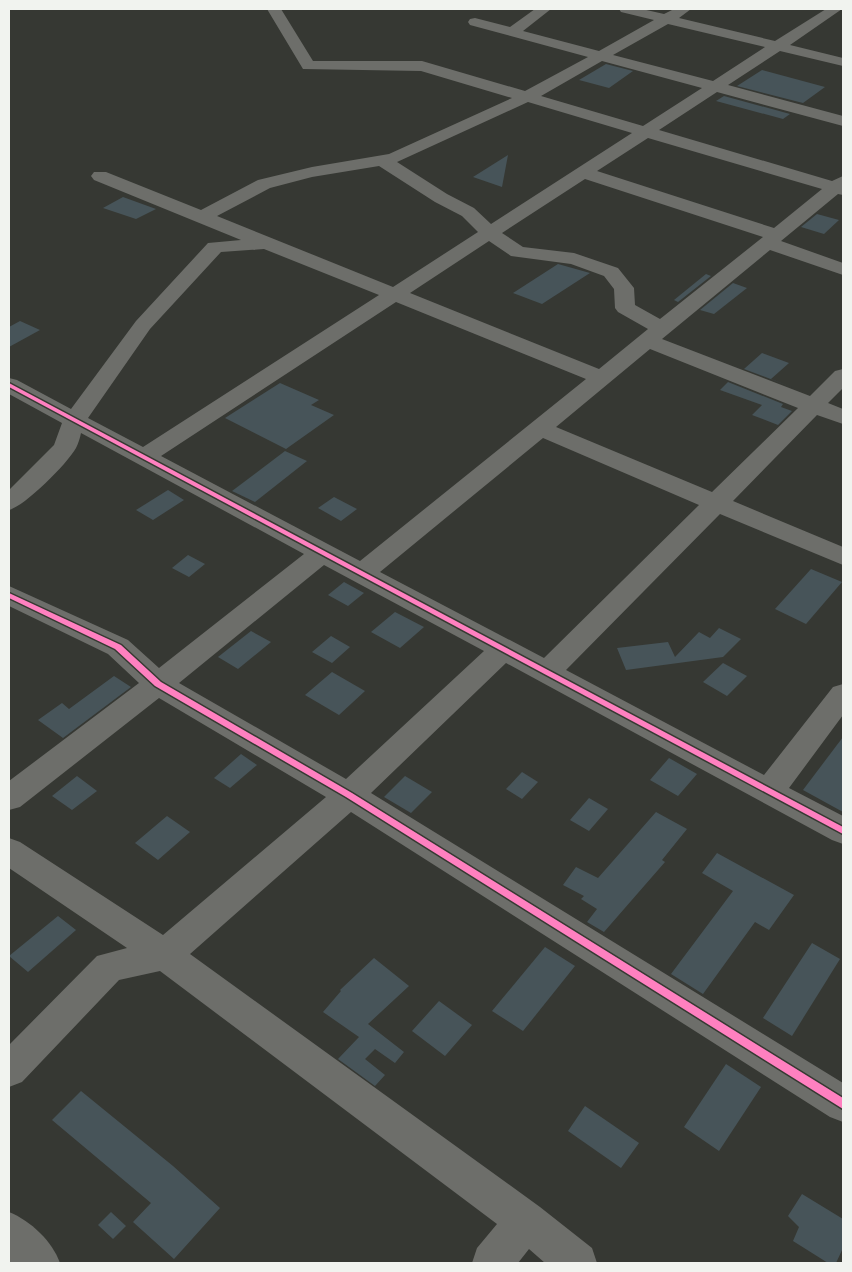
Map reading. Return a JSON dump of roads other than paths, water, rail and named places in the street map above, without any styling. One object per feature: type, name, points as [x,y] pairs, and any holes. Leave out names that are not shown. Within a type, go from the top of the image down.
[{"type":"street","points":[[274,9],[308,66],[422,66],[645,132],[841,186]]},
{"type":"street","points":[[512,32],[544,9]]},
{"type":"street","points":[[626,9],[843,62]]},
{"type":"street","points":[[202,217],[264,184],[312,172],[393,158],[527,97],[684,9]]},
{"type":"street","points":[[806,11],[834,14]]},
{"type":"street","points":[[142,458],[778,46],[834,14]]},
{"type":"street","points":[[475,22],[843,121]]},
{"type":"street","points":[[382,160],[441,198],[468,212],[489,233],[518,252],[574,259],[611,272],[624,288],[625,308],[655,335],[814,406],[843,417]]},
{"type":"street","points":[[582,172],[772,239],[843,269]]},
{"type":"street","points":[[100,176],[602,378]]},
{"type":"street","points":[[360,574],[772,239],[841,186]]},
{"type":"street","points":[[9,502],[23,491],[65,447],[75,419],[143,325],[215,247],[267,243]]},
{"type":"street","points":[[546,673],[843,376]]},
{"type":"street","points":[[9,385],[75,419],[142,458],[843,831]]},
{"type":"street","points":[[540,428],[843,557]]},
{"type":"street","points":[[9,798],[158,684],[322,554]]},
{"type":"street","points":[[11,603],[118,647],[158,684],[349,795],[843,1104]]},
{"type":"street","points":[[9,1070],[110,967],[165,955],[349,795],[503,650]]},
{"type":"street","points":[[770,791],[843,694]]},
{"type":"street","points":[[9,852],[165,955],[526,1221],[577,1263]]},
{"type":"street","points":[[492,1263],[526,1221]]},
{"type":"street","points":[[9,1232],[40,1263]]}]
